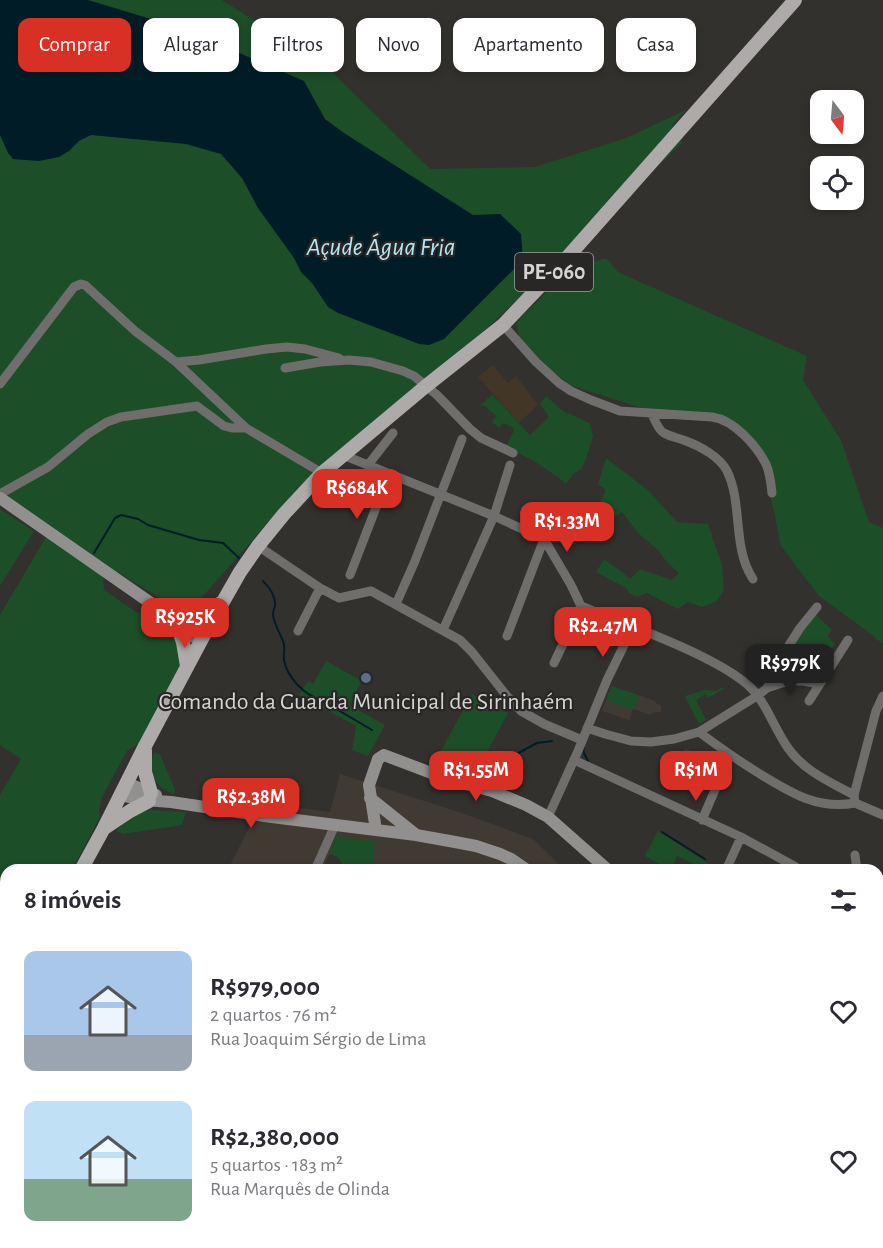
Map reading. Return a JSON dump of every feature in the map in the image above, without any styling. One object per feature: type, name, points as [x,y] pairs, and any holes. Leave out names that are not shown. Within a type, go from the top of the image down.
[{"type":"main road","name":"PE-060","points":[[84,864],[204,635],[240,572],[284,514],[322,473],[503,325],[565,260],[795,0]]},
{"type":"main road","points":[[0,496],[154,606],[178,620],[195,623],[204,635]]},
{"type":"main road","points":[[178,620],[206,611],[224,601]]},
{"type":"main road","points":[[178,620],[187,666]]},
{"type":"main road","points":[[145,746],[145,772],[150,797]]},
{"type":"main road","points":[[376,830],[370,798],[370,780],[378,759],[384,755],[447,779],[492,791],[526,805],[548,817],[601,864]]},
{"type":"main road","points":[[123,789],[171,802],[416,835],[476,846],[518,864]]},
{"type":"main road","points":[[104,828],[150,797]]},
{"type":"main road","points":[[370,798],[416,835]]},
{"type":"street","points":[[0,384],[74,287],[85,285],[135,331],[176,362],[246,428],[322,473]]},
{"type":"street","points":[[503,325],[536,362],[571,391],[620,411],[718,418],[734,426],[766,464],[772,493]]},
{"type":"street","points":[[176,362],[287,347],[348,360]]},
{"type":"street","points":[[285,368],[348,360],[371,362],[403,371],[414,376],[437,395],[474,433],[513,453]]},
{"type":"street","points":[[0,496],[48,467],[100,425],[121,417],[197,406],[224,426],[246,428]]},
{"type":"street","points":[[652,414],[663,433],[697,445],[719,461],[727,471],[734,497],[743,557],[753,579]]},
{"type":"street","points":[[368,465],[393,433]]},
{"type":"street","points":[[396,604],[462,439]]},
{"type":"street","points":[[343,455],[494,516],[544,539],[581,606],[679,645],[742,680],[757,696],[786,745],[802,764],[883,815]]},
{"type":"street","points":[[443,630],[494,516],[510,465]]},
{"type":"street","points":[[350,575],[389,474]]},
{"type":"street","points":[[507,636],[544,539]]},
{"type":"street","points":[[258,546],[320,588],[339,598],[371,591],[443,630],[466,645],[521,711],[654,796],[741,837],[789,864]]},
{"type":"street","points":[[298,631],[320,588]]},
{"type":"street","points":[[554,663],[581,606]]},
{"type":"street","points":[[767,688],[786,650],[817,607]]},
{"type":"street","points":[[548,817],[607,680],[633,627]]},
{"type":"street","points":[[809,701],[848,640]]},
{"type":"street","points":[[587,728],[631,741],[651,742],[677,739],[699,732],[767,688],[794,681],[819,684]]},
{"type":"street","points":[[699,732],[791,793],[802,798],[846,805],[855,799],[876,711],[883,696]]},
{"type":"street","points":[[702,820],[724,769]]},
{"type":"street","points":[[318,864],[335,825]]},
{"type":"street","points":[[729,864],[741,837]]},
{"type":"street","points":[[855,855],[856,864]]},
{"type":"shaded area","points":[[493,365],[508,383],[516,376],[538,405],[519,423],[478,377]]},
{"type":"shaded area","points":[[611,686],[655,701],[661,706],[661,712],[651,715],[633,709],[629,720],[602,711]]},
{"type":"shaded area","points":[[685,748],[723,765],[711,789],[674,774]]},
{"type":"shaded area","points":[[340,774],[459,812],[533,839],[559,864],[342,864],[338,857],[330,854],[325,864],[231,863],[252,822],[269,804],[330,812]]},
{"type":"green space","points":[[0,0],[222,0],[251,18],[251,72],[332,72],[430,169],[535,167],[626,138],[686,110],[672,125],[682,143],[426,386],[268,523],[187,614],[41,526],[0,494]]},
{"type":"green space","points":[[606,258],[618,272],[807,356],[803,380],[841,440],[869,522],[883,528],[883,643],[819,596],[781,546],[764,465],[735,425],[651,411],[572,386],[546,367],[520,340],[516,323],[568,270]]},
{"type":"green space","points":[[492,394],[530,435],[549,417],[540,404],[546,396],[563,411],[590,423],[593,436],[585,462],[566,484],[537,463],[505,448],[514,428],[503,423],[499,428],[492,422],[496,416],[484,405],[479,407]]},
{"type":"green space","points":[[606,458],[649,491],[677,522],[708,524],[722,565],[724,590],[717,601],[702,607],[688,602],[678,609],[647,593],[638,597],[629,593],[626,588],[596,572],[604,560],[630,579],[640,569],[672,580],[679,573],[638,533],[622,512],[607,522],[596,510],[606,490],[598,484]]},
{"type":"green space","points":[[0,509],[34,531],[0,586]]},
{"type":"green space","points":[[46,537],[103,575],[104,590],[136,612],[152,608],[172,627],[182,650],[180,669],[148,738],[127,751],[102,797],[100,817],[75,864],[0,864],[0,795],[21,759],[0,745],[0,615]]},
{"type":"green space","points":[[816,615],[832,630],[827,636],[835,644],[816,670],[772,681],[797,634]]},
{"type":"green space","points":[[326,661],[362,681],[349,705],[385,725],[368,756],[352,750],[356,726],[299,695],[308,681],[313,684]]},
{"type":"green space","points":[[611,686],[639,695],[633,710],[606,700]]},
{"type":"green space","points":[[725,688],[708,698],[706,694],[696,700],[706,720],[699,724],[685,696],[704,690],[716,691]]},
{"type":"green space","points":[[472,694],[508,713],[479,767],[468,768],[440,753]]},
{"type":"green space","points":[[155,752],[160,755],[175,789],[174,794],[161,787],[153,778],[151,765]]},
{"type":"green space","points":[[150,810],[186,812],[182,825],[123,834],[116,831],[131,818]]},
{"type":"green space","points":[[658,831],[709,864],[694,864],[677,856],[674,864],[660,864],[645,856]]},
{"type":"green space","points":[[336,836],[375,841],[373,864],[342,864],[340,859],[330,854]]},
{"type":"water","name":"Açude Água Fria","points":[[0,0],[88,0],[148,18],[143,18],[143,72],[239,72],[239,53],[251,58],[251,72],[283,72],[304,81],[325,119],[344,133],[473,215],[500,214],[521,234],[523,260],[444,339],[429,345],[419,344],[328,307],[312,283],[301,272],[294,258],[258,208],[242,178],[221,154],[186,144],[91,135],[79,141],[59,157],[39,161],[13,159],[0,135]]},
{"type":"waterway","points":[[94,553],[115,518],[121,515],[199,540],[223,543],[239,558]]},
{"type":"waterway","points":[[263,581],[270,589],[274,599],[274,618],[284,643],[286,666],[293,679],[308,694],[372,730]]},
{"type":"waterway","points":[[478,769],[511,757],[537,743],[552,741]]},
{"type":"waterway","points":[[584,748],[583,751],[588,761]]},
{"type":"waterway","points":[[662,832],[705,859]]},
{"type":"place","name":"Comando da Guarda Municipal de Sirinhaém","points":[[366,678]]}]
